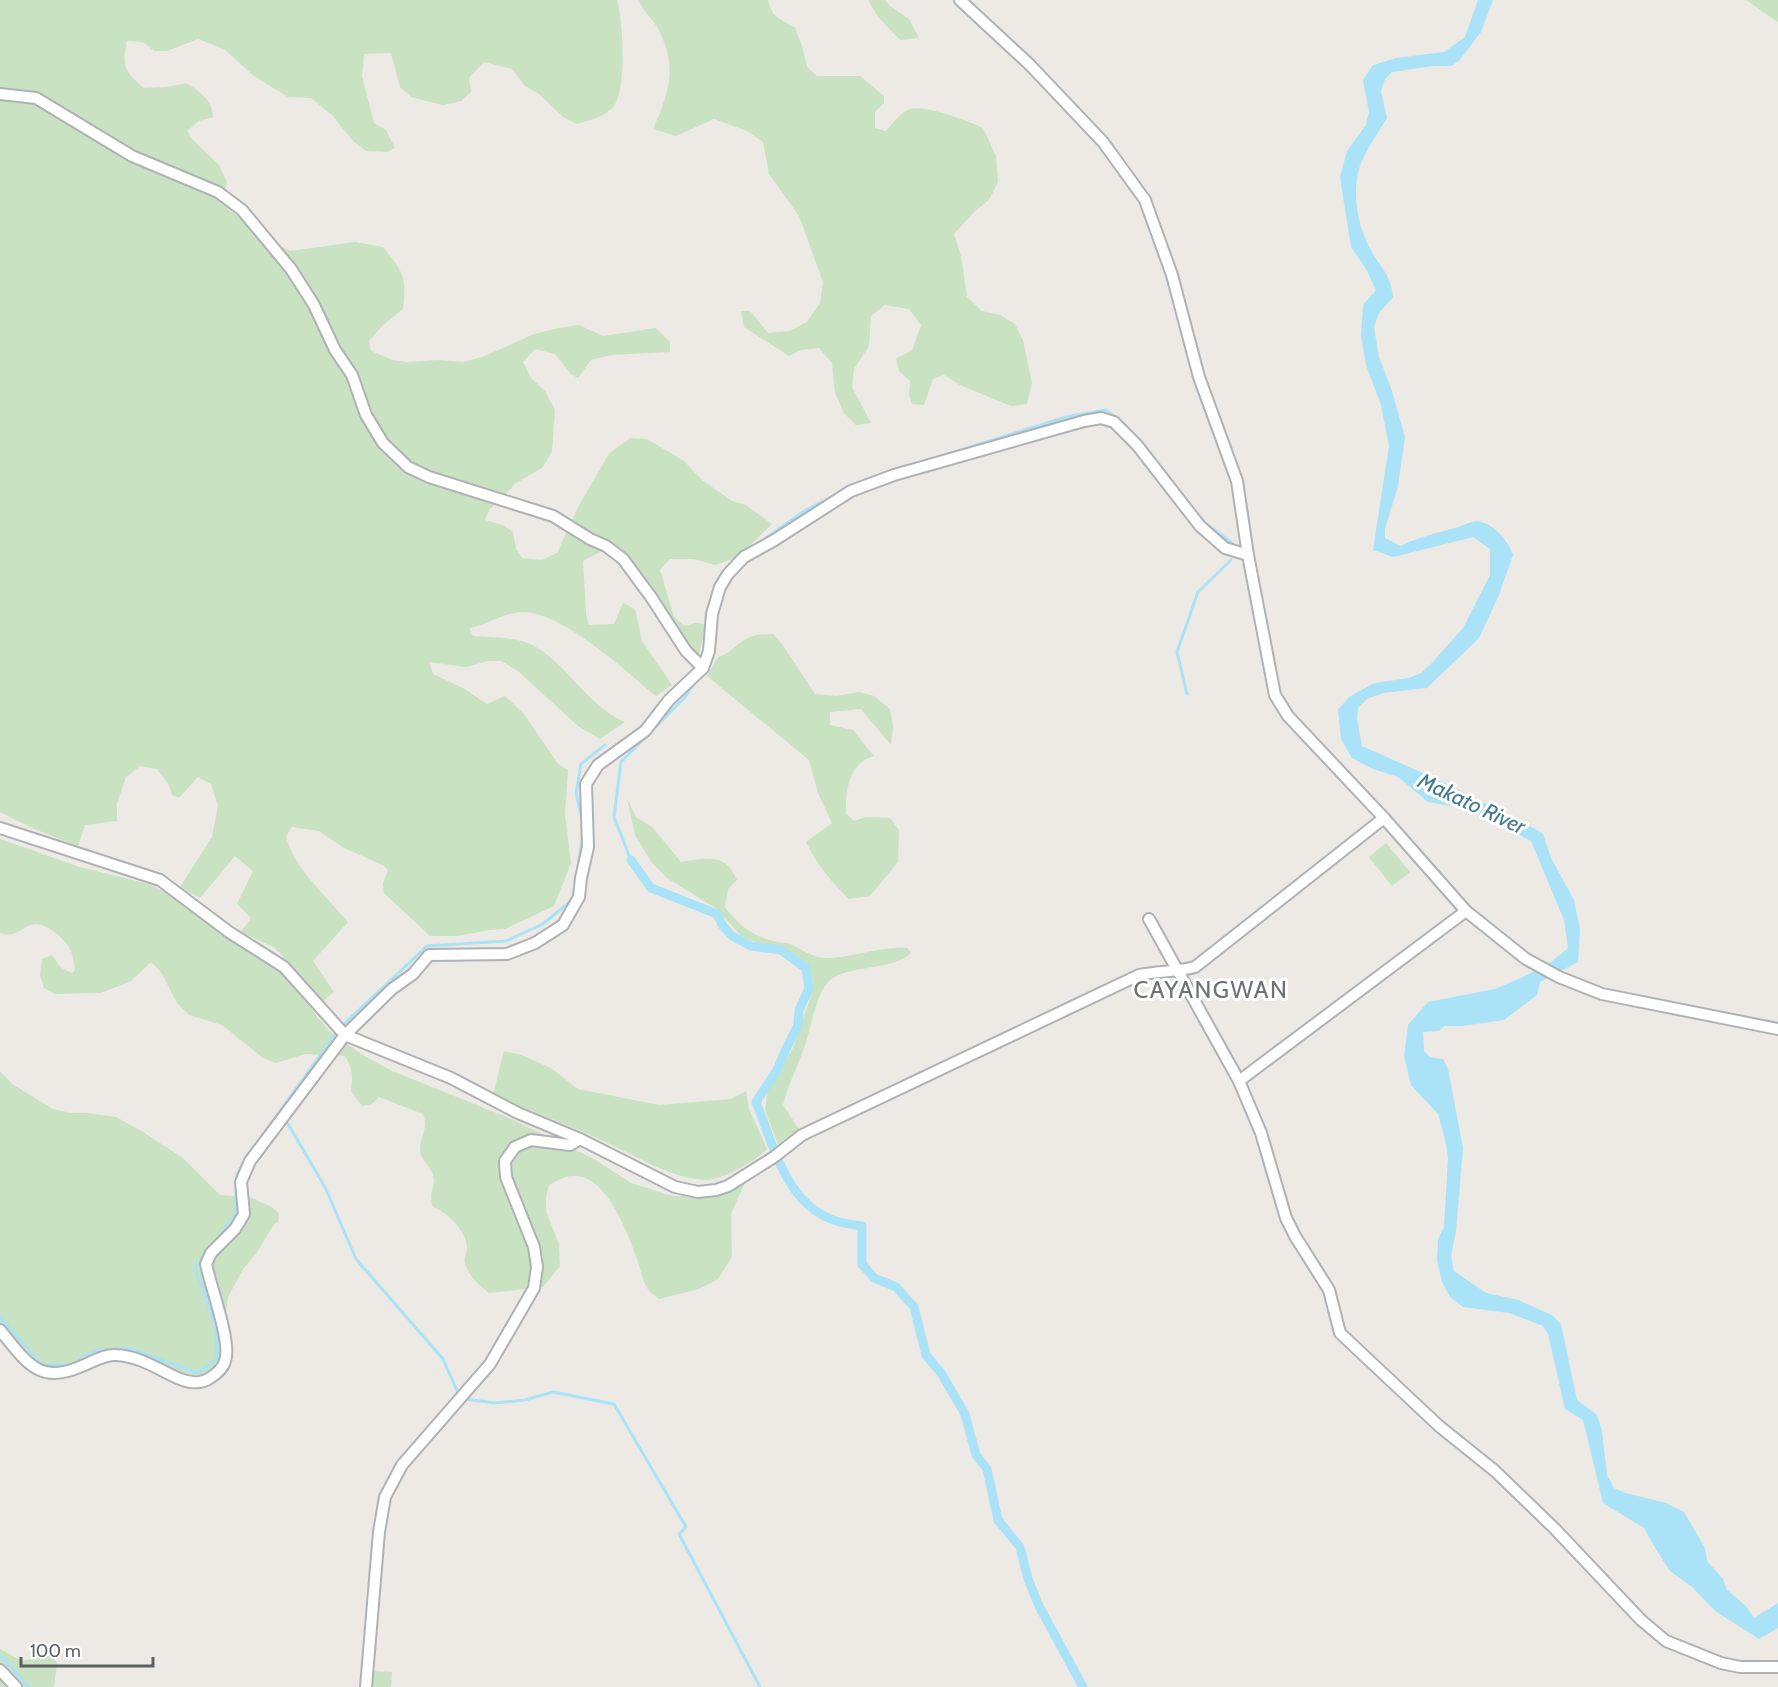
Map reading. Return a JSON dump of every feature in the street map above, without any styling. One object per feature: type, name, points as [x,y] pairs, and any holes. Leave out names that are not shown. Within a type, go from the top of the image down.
[{"type":"street","points":[[960,0],[1030,65],[1103,142],[1144,200],[1172,275],[1199,377],[1238,481],[1248,555],[1275,695],[1288,716],[1384,818],[1466,911],[1526,959],[1559,977],[1602,994],[1778,1029]]},
{"type":"street","points":[[0,94],[36,98],[132,156],[218,192],[242,210],[291,269],[314,305],[335,350],[352,375],[366,415],[383,443],[408,467],[429,477],[553,516],[606,546],[623,560],[687,651],[703,668]]},
{"type":"street","points":[[0,1330],[37,1370],[72,1371],[100,1358],[115,1355],[139,1359],[192,1383],[208,1379],[220,1370],[226,1360],[225,1339],[206,1264],[211,1253],[235,1228],[244,1214],[241,1182],[250,1161],[345,1035],[392,989],[413,974],[429,955],[507,954],[535,943],[563,925],[579,897],[588,847],[586,784],[598,765],[645,731],[669,700],[703,668],[709,651],[712,614],[720,587],[728,574],[744,557],[851,490],[894,475],[1101,418],[1114,422],[1137,446],[1200,526],[1225,548],[1248,555]]},
{"type":"street","points":[[0,828],[160,880],[229,932],[284,967],[345,1035],[451,1078],[518,1113],[580,1139],[675,1187],[698,1192],[728,1186],[774,1157],[802,1135],[1139,975],[1195,967],[1384,818]]},
{"type":"street","points":[[1239,1081],[1466,911]]},
{"type":"street","points":[[1149,919],[1239,1081],[1261,1133],[1286,1218],[1294,1236],[1329,1290],[1340,1333],[1439,1426],[1495,1471],[1555,1529],[1641,1620],[1666,1641],[1740,1667],[1778,1667]]},
{"type":"street","points":[[366,1687],[384,1497],[402,1465],[490,1364],[534,1288],[537,1267],[534,1247],[506,1177],[505,1161],[515,1147],[531,1140],[570,1145],[580,1139]]},
{"type":"street","points":[[0,1670],[16,1687]]},
{"type":"green space","points":[[0,0],[617,0],[623,54],[618,97],[614,106],[606,113],[577,124],[563,117],[539,94],[525,86],[512,69],[484,62],[469,78],[471,92],[461,101],[443,105],[411,97],[400,87],[391,53],[364,54],[362,76],[374,123],[386,130],[395,148],[387,152],[366,151],[353,141],[332,115],[311,98],[288,97],[254,76],[224,49],[198,39],[167,51],[154,51],[143,42],[127,41],[125,56],[126,68],[144,88],[186,83],[208,101],[213,117],[199,121],[187,131],[191,138],[219,165],[227,182],[221,203],[266,239],[290,251],[355,242],[383,247],[399,269],[404,281],[403,309],[383,325],[369,341],[371,351],[393,360],[406,362],[438,360],[464,362],[485,356],[534,334],[579,325],[603,336],[656,328],[670,342],[670,352],[611,355],[591,360],[578,378],[571,374],[555,354],[535,349],[523,362],[531,378],[545,391],[555,410],[552,451],[543,467],[515,484],[489,510],[485,520],[503,525],[513,532],[516,549],[522,558],[542,560],[557,553],[579,505],[609,454],[630,438],[647,439],[684,461],[702,480],[732,501],[746,505],[772,524],[738,557],[715,565],[694,559],[670,559],[660,570],[674,617],[685,626],[695,623],[706,624],[698,659],[613,557],[604,550],[583,561],[586,614],[589,625],[614,624],[623,603],[635,609],[642,641],[672,685],[656,696],[592,644],[555,621],[537,614],[515,613],[469,628],[473,636],[508,638],[528,643],[553,659],[598,705],[625,722],[600,739],[578,726],[519,672],[502,661],[488,661],[466,667],[429,662],[433,674],[463,688],[487,704],[505,696],[524,714],[558,764],[568,770],[565,814],[571,863],[554,906],[505,929],[458,936],[430,936],[384,893],[383,883],[388,870],[383,865],[344,848],[319,831],[292,827],[286,836],[296,859],[348,922],[313,961],[334,992],[323,1001],[275,948],[241,932],[251,918],[237,904],[253,871],[235,856],[200,898],[180,887],[212,837],[218,806],[211,784],[198,777],[179,798],[172,795],[169,785],[157,769],[140,766],[126,777],[117,803],[117,821],[85,825],[78,846],[34,829],[0,812]]},
{"type":"green space","points":[[639,0],[768,0],[774,15],[795,28],[807,67],[817,76],[860,76],[884,96],[884,103],[875,112],[875,128],[886,131],[903,113],[917,108],[946,114],[983,128],[996,156],[998,182],[989,200],[975,211],[954,234],[961,256],[967,297],[982,311],[1000,315],[1015,324],[1023,340],[1032,383],[1027,404],[1011,406],[960,385],[944,375],[933,379],[924,405],[912,404],[909,395],[910,381],[899,371],[896,358],[912,351],[921,325],[909,309],[885,305],[871,316],[869,346],[854,369],[852,387],[871,423],[856,425],[844,413],[835,393],[832,363],[819,348],[801,350],[789,356],[744,327],[741,311],[750,311],[768,333],[790,331],[807,322],[820,303],[823,282],[799,216],[769,174],[763,142],[747,131],[714,119],[676,136],[653,129],[667,90],[668,53],[657,27]]},
{"type":"green space","points":[[868,0],[885,0],[909,19],[919,38],[900,40],[879,18]]},
{"type":"green space","points":[[1746,0],[1778,0],[1778,22]]},
{"type":"green space","points":[[773,634],[815,694],[837,696],[859,692],[874,696],[890,709],[893,726],[891,745],[861,709],[830,712],[830,725],[853,730],[874,756],[859,765],[850,779],[846,813],[854,821],[866,817],[890,818],[899,830],[898,862],[870,896],[849,899],[825,872],[806,842],[832,823],[818,793],[809,760],[707,676],[718,657],[744,640],[755,635]]},
{"type":"green space","points":[[627,798],[636,817],[653,828],[681,862],[714,859],[727,865],[737,880],[728,889],[725,907],[741,925],[754,934],[768,940],[788,943],[809,954],[824,958],[897,948],[907,948],[911,953],[894,963],[852,971],[833,978],[827,983],[815,1008],[805,1045],[783,1105],[799,1129],[778,1144],[765,1110],[767,1093],[793,1048],[813,990],[812,975],[807,965],[790,952],[743,938],[717,909],[667,878],[652,863],[635,835]]},
{"type":"green space","points":[[0,839],[80,867],[149,884],[190,905],[281,971],[329,1031],[361,1054],[392,1071],[509,1118],[594,1159],[631,1183],[672,1196],[702,1196],[728,1191],[745,1182],[731,1214],[732,1257],[718,1279],[699,1289],[659,1299],[647,1288],[628,1234],[604,1193],[594,1183],[583,1177],[571,1176],[549,1185],[546,1198],[546,1211],[559,1244],[560,1266],[543,1287],[489,1293],[474,1280],[467,1268],[465,1261],[467,1249],[461,1230],[451,1218],[433,1207],[431,1198],[433,1175],[422,1158],[420,1150],[425,1128],[423,1114],[379,1097],[372,1104],[362,1106],[351,1091],[352,1073],[345,1056],[305,1054],[276,1063],[263,1058],[222,1025],[189,1015],[177,1003],[161,972],[151,962],[131,981],[101,993],[55,994],[44,988],[40,975],[42,959],[52,955],[60,967],[72,973],[75,970],[70,948],[52,930],[39,924],[30,925],[10,934],[0,933]]},
{"type":"green space","points":[[1386,843],[1410,872],[1392,886],[1369,857]]},
{"type":"green space","points":[[504,1051],[521,1055],[551,1068],[578,1089],[659,1105],[731,1099],[746,1091],[749,1109],[767,1149],[739,1169],[714,1179],[694,1179],[670,1172],[493,1095]]},
{"type":"green space","points":[[0,1071],[12,1084],[53,1109],[116,1117],[183,1158],[220,1195],[252,1198],[272,1207],[279,1214],[278,1222],[274,1224],[256,1254],[243,1269],[228,1297],[220,1362],[215,1370],[206,1376],[190,1379],[128,1353],[55,1370],[45,1368],[28,1358],[0,1323]]},
{"type":"green space","points":[[0,1649],[22,1661],[51,1654],[57,1663],[54,1687],[0,1687]]},
{"type":"green space","points":[[373,1671],[392,1672],[391,1687],[371,1687]]},
{"type":"water","name":"Makato River","points":[[1478,0],[1493,0],[1481,32],[1459,61],[1451,66],[1433,66],[1392,72],[1385,79],[1381,91],[1387,118],[1360,166],[1356,199],[1367,243],[1392,289],[1393,297],[1379,313],[1374,327],[1379,357],[1391,388],[1405,437],[1398,486],[1385,529],[1385,538],[1401,546],[1479,521],[1497,531],[1513,555],[1499,595],[1475,642],[1427,688],[1383,693],[1367,699],[1358,708],[1357,718],[1362,746],[1445,783],[1543,834],[1551,858],[1574,900],[1580,930],[1578,962],[1540,982],[1537,995],[1504,1020],[1444,1026],[1439,1031],[1423,1032],[1424,1051],[1430,1057],[1443,1059],[1448,1069],[1463,1148],[1456,1231],[1451,1256],[1454,1271],[1486,1293],[1518,1300],[1552,1315],[1561,1324],[1577,1400],[1597,1415],[1602,1431],[1607,1475],[1614,1488],[1666,1503],[1684,1512],[1705,1548],[1707,1561],[1723,1579],[1727,1590],[1746,1606],[1754,1618],[1778,1603],[1778,1628],[1759,1639],[1715,1611],[1692,1587],[1670,1571],[1644,1528],[1603,1503],[1583,1420],[1565,1409],[1548,1334],[1543,1326],[1509,1313],[1463,1307],[1450,1297],[1442,1282],[1437,1260],[1438,1239],[1444,1227],[1448,1158],[1438,1114],[1411,1085],[1404,1056],[1408,1025],[1428,1002],[1495,989],[1550,963],[1568,948],[1564,920],[1531,841],[1468,809],[1428,802],[1398,777],[1373,769],[1352,758],[1341,739],[1338,710],[1349,697],[1374,683],[1409,678],[1421,673],[1463,628],[1490,575],[1490,549],[1473,537],[1393,557],[1373,550],[1389,446],[1381,405],[1366,365],[1361,336],[1363,305],[1376,290],[1366,269],[1351,247],[1340,177],[1347,151],[1366,125],[1369,112],[1363,80],[1373,65],[1396,58],[1444,52],[1465,37]]},
{"type":"waterway","points":[[929,460],[1066,417],[1106,410],[1126,426]]},
{"type":"waterway","points":[[765,541],[806,510],[839,493]]},
{"type":"waterway","points":[[1201,520],[1232,543]]},
{"type":"waterway","points":[[1187,694],[1177,652],[1198,592],[1231,560]]},
{"type":"waterway","points":[[631,860],[614,817],[621,762],[685,697],[697,680]]},
{"type":"waterway","points":[[583,823],[576,793],[581,764],[605,745]]},
{"type":"waterway","points":[[342,1026],[427,946],[506,941],[543,924],[573,899],[583,835]]},
{"type":"waterway","points":[[631,860],[651,888],[717,914],[723,926],[732,936],[751,946],[781,950],[806,968],[809,989],[799,1010],[798,1025],[777,1070],[756,1102],[769,1137],[785,1174],[795,1190],[807,1204],[822,1215],[840,1222],[862,1226],[862,1264],[874,1278],[896,1287],[914,1307],[926,1355],[941,1373],[965,1414],[976,1455],[987,1469],[998,1520],[1020,1547],[1028,1579],[1039,1606],[1083,1687]]},
{"type":"waterway","points":[[252,1150],[337,1032]]},
{"type":"waterway","points":[[283,1120],[288,1124],[325,1187],[356,1259],[443,1359],[458,1393]]},
{"type":"waterway","points":[[237,1182],[237,1174],[244,1163]]},
{"type":"waterway","points":[[212,1246],[236,1214],[236,1188]]},
{"type":"waterway","points":[[0,1317],[42,1365],[73,1364],[94,1351],[128,1348],[198,1373],[217,1359],[216,1328],[195,1268],[206,1253]]},
{"type":"waterway","points":[[465,1399],[494,1403],[525,1400],[553,1392],[614,1404],[686,1527],[679,1534],[760,1687]]},
{"type":"waterway","points":[[0,1655],[29,1687]]},
{"type":"district","name":"CAYANGWAN","points":[[1211,990]]}]
